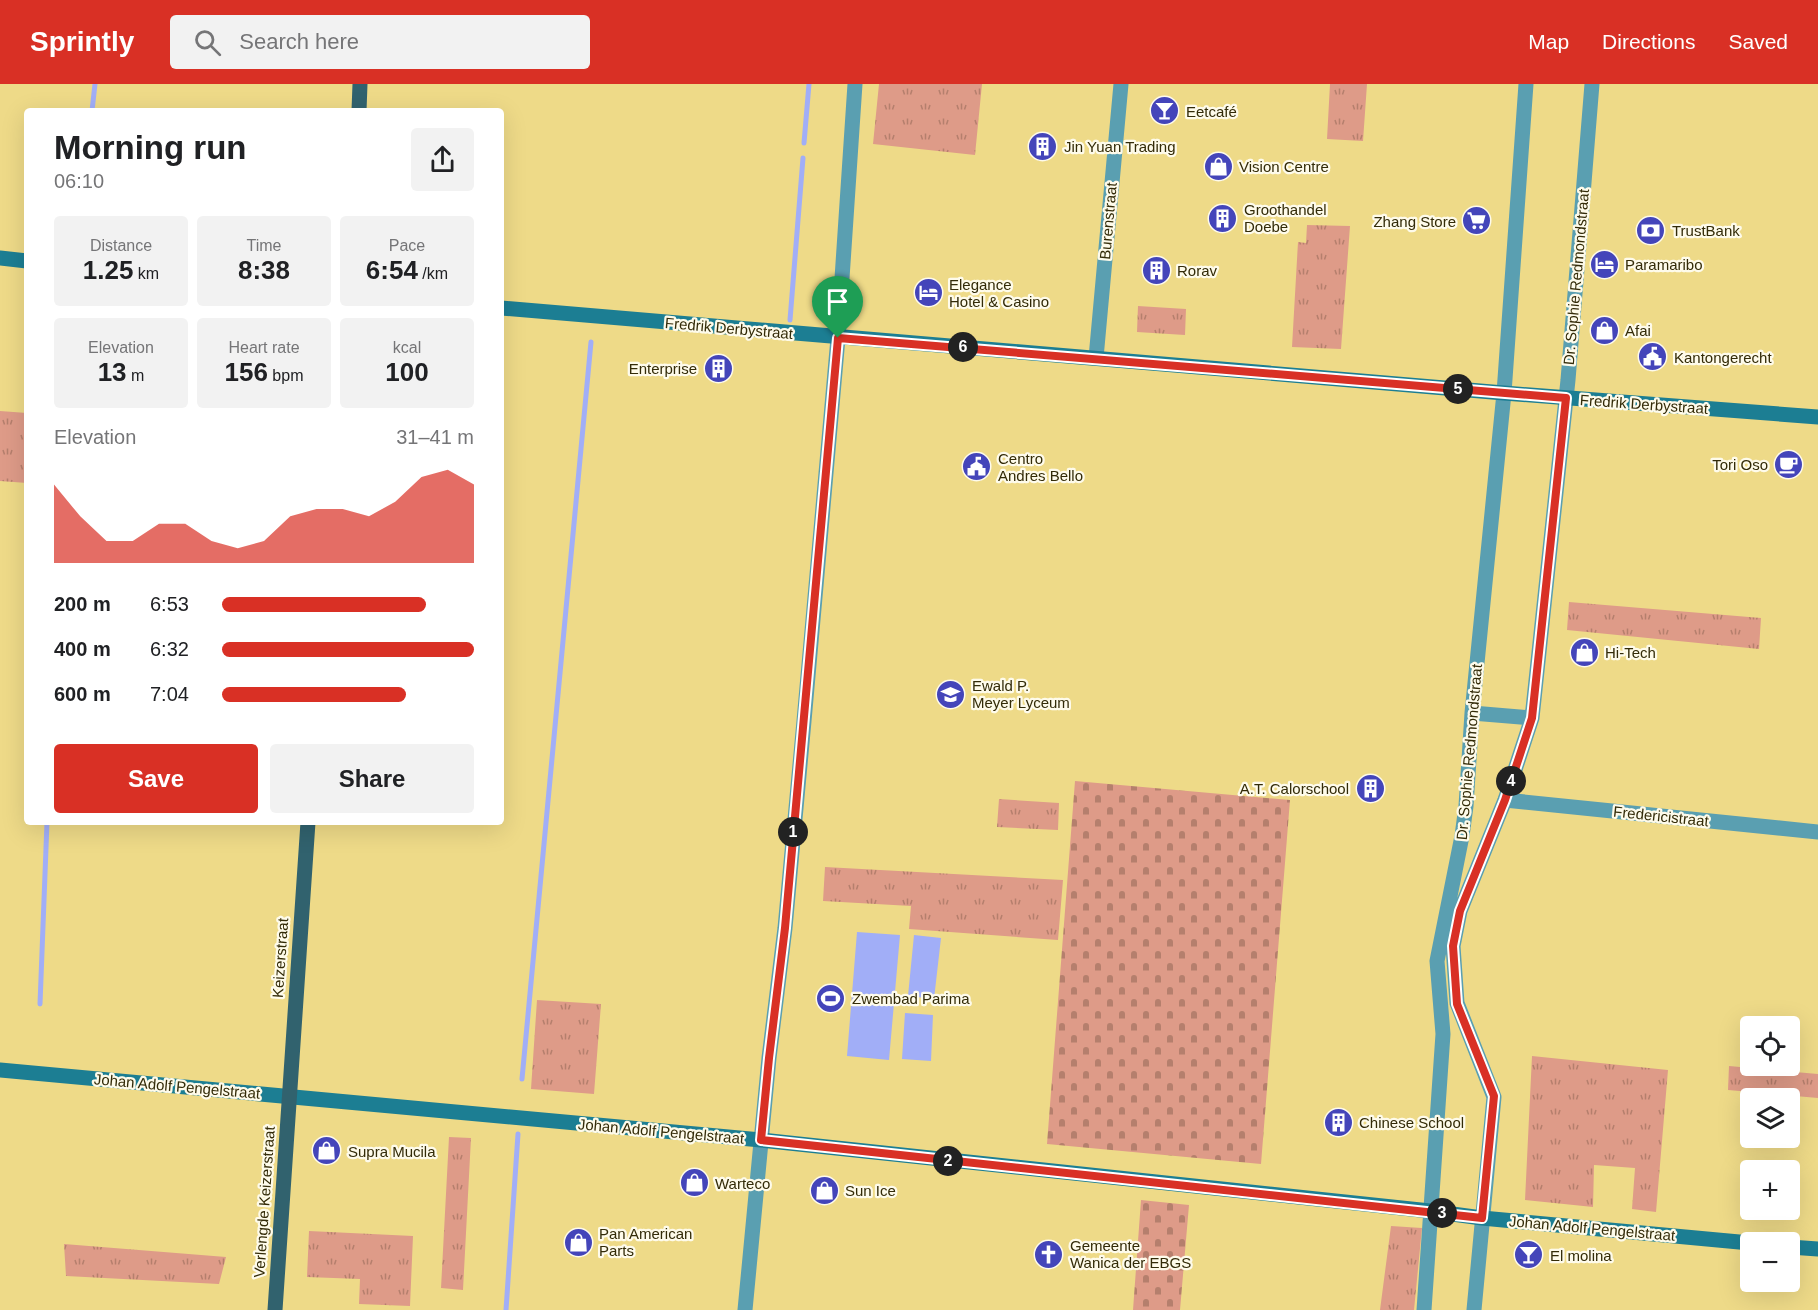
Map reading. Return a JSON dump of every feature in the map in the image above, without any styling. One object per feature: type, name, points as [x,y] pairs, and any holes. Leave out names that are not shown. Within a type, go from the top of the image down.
[{"type":"main road","points":[[359,108],[360,84]]},
{"type":"main road","points":[[0,258],[24,261]]},
{"type":"main road","name":"Fredrik Derbystraat","points":[[504,308],[838,338],[1818,417]]},
{"type":"main road","name":"Keizerstraat","points":[[288,1096],[308,825]]},
{"type":"main road","name":"Johan Adolf Pengelstraat","points":[[0,1070],[761,1140],[1482,1218],[1740,1242]]},
{"type":"main road","name":"Verlengde Keizerstraat","points":[[275,1310],[288,1096]]},
{"type":"main road","points":[[1800,1248],[1818,1249]]},
{"type":"street","points":[[745,1310],[769,1058],[785,928],[838,338],[855,84]]},
{"type":"street","name":"Burenstraat","points":[[1096,358],[1121,84]]},
{"type":"street","name":"Dr. Sophie Redmondstraat","points":[[1424,1310],[1443,1034],[1437,961],[1466,806],[1472,713],[1504,393],[1526,84]]},
{"type":"street","name":"Dr. Sophie Redmondstraat","points":[[1474,1310],[1494,1096],[1457,1004],[1453,946],[1460,911],[1505,800],[1532,718],[1566,398],[1592,84]]},
{"type":"street","points":[[1472,713],[1532,718]]},
{"type":"street","name":"Fredericistraat","points":[[1505,800],[1818,832]]},
{"type":"street","points":[[1455,872],[1473,879]]},
{"type":"green space","points":[[879,84],[982,84],[975,155],[873,144]]},
{"type":"green space","points":[[1330,84],[1367,84],[1363,141],[1327,139]]},
{"type":"green space","points":[[1307,225],[1350,226],[1341,349],[1292,347],[1298,242],[1306,243]]},
{"type":"green space","points":[[1138,306],[1186,309],[1185,335],[1137,332]]},
{"type":"green space","points":[[0,411],[24,413],[24,483],[0,481]]},
{"type":"green space","points":[[1569,602],[1761,618],[1759,649],[1567,630]]},
{"type":"green space","points":[[1075,781],[1290,800],[1261,1164],[1047,1144]]},
{"type":"green space","points":[[999,799],[1059,803],[1058,830],[997,827]]},
{"type":"green space","points":[[825,867],[1063,880],[1058,940],[909,929],[911,906],[823,901]]},
{"type":"green space","points":[[537,1000],[601,1004],[594,1094],[531,1089]]},
{"type":"green space","points":[[1532,1056],[1668,1070],[1656,1212],[1632,1209],[1635,1168],[1594,1165],[1593,1207],[1525,1200]]},
{"type":"green space","points":[[1729,1066],[1740,1067],[1740,1076],[1800,1076],[1800,1072],[1818,1074],[1818,1098],[1800,1096],[1800,1088],[1728,1090]]},
{"type":"green space","points":[[449,1137],[471,1138],[463,1290],[441,1288]]},
{"type":"green space","points":[[1141,1200],[1189,1205],[1180,1310],[1133,1310]]},
{"type":"green space","points":[[1391,1226],[1422,1228],[1414,1310],[1380,1310]]},
{"type":"green space","points":[[309,1231],[413,1236],[410,1306],[359,1304],[360,1279],[307,1277]]},
{"type":"green space","points":[[64,1244],[226,1257],[219,1284],[66,1276]]},
{"type":"water","points":[[857,932],[900,935],[889,1060],[847,1056]]},
{"type":"water","points":[[914,935],[941,938],[934,999],[908,996]]},
{"type":"water","points":[[905,1013],[933,1015],[931,1061],[902,1059]]},
{"type":"waterway","points":[[92,108],[95,84]]},
{"type":"waterway","points":[[804,143],[809,84]]},
{"type":"waterway","points":[[790,320],[803,158]]},
{"type":"waterway","points":[[522,1079],[591,342]]},
{"type":"waterway","points":[[40,1004],[47,825]]},
{"type":"waterway","points":[[506,1310],[518,1134]]},
{"type":"place","name":"Eetcafé","points":[[1165,111]]},
{"type":"place","name":"Jin Yuan Trading","points":[[1043,146]]},
{"type":"place","name":"Vision Centre","points":[[1218,166]]},
{"type":"place","name":"Groothandel Doebe","points":[[1223,218]]},
{"type":"place","name":"Zhang Store","points":[[1477,221]]},
{"type":"place","name":"TrustBank","points":[[1651,230]]},
{"type":"place","name":"Paramaribo","points":[[1604,264]]},
{"type":"place","name":"Rorav","points":[[1156,270]]},
{"type":"place","name":"Elegance Hotel & Casino","points":[[928,293]]},
{"type":"place","name":"Afai","points":[[1604,330]]},
{"type":"place","name":"Kantongerecht","points":[[1653,357]]},
{"type":"place","name":"Enterprise","points":[[718,368]]},
{"type":"place","name":"Tori Oso","points":[[1789,464]]},
{"type":"place","name":"Centro Andres Bello","points":[[977,467]]},
{"type":"place","name":"Hi-Tech","points":[[1584,652]]},
{"type":"place","name":"Ewald P. Meyer Lyceum","points":[[951,694]]},
{"type":"place","name":"A.T. Calorschool","points":[[1370,788]]},
{"type":"place","name":"Zwembad Parima","points":[[831,998]]},
{"type":"place","name":"Chinese School","points":[[1338,1122]]},
{"type":"place","name":"Supra Mucila","points":[[327,1151]]},
{"type":"place","name":"Warteco","points":[[694,1183]]},
{"type":"place","name":"Sun Ice","points":[[824,1190]]},
{"type":"place","name":"Pan American Parts","points":[[578,1242]]},
{"type":"place","name":"Gemeente Wanica der EBGS","points":[[1049,1254]]},
{"type":"place","name":"El molina","points":[[1529,1255]]},
{"type":"route","points":[[838,338],[1566,398],[1532,718],[1505,800],[1460,911],[1453,946],[1457,1004],[1494,1096],[1482,1218],[761,1140],[785,928],[838,338]]}]
